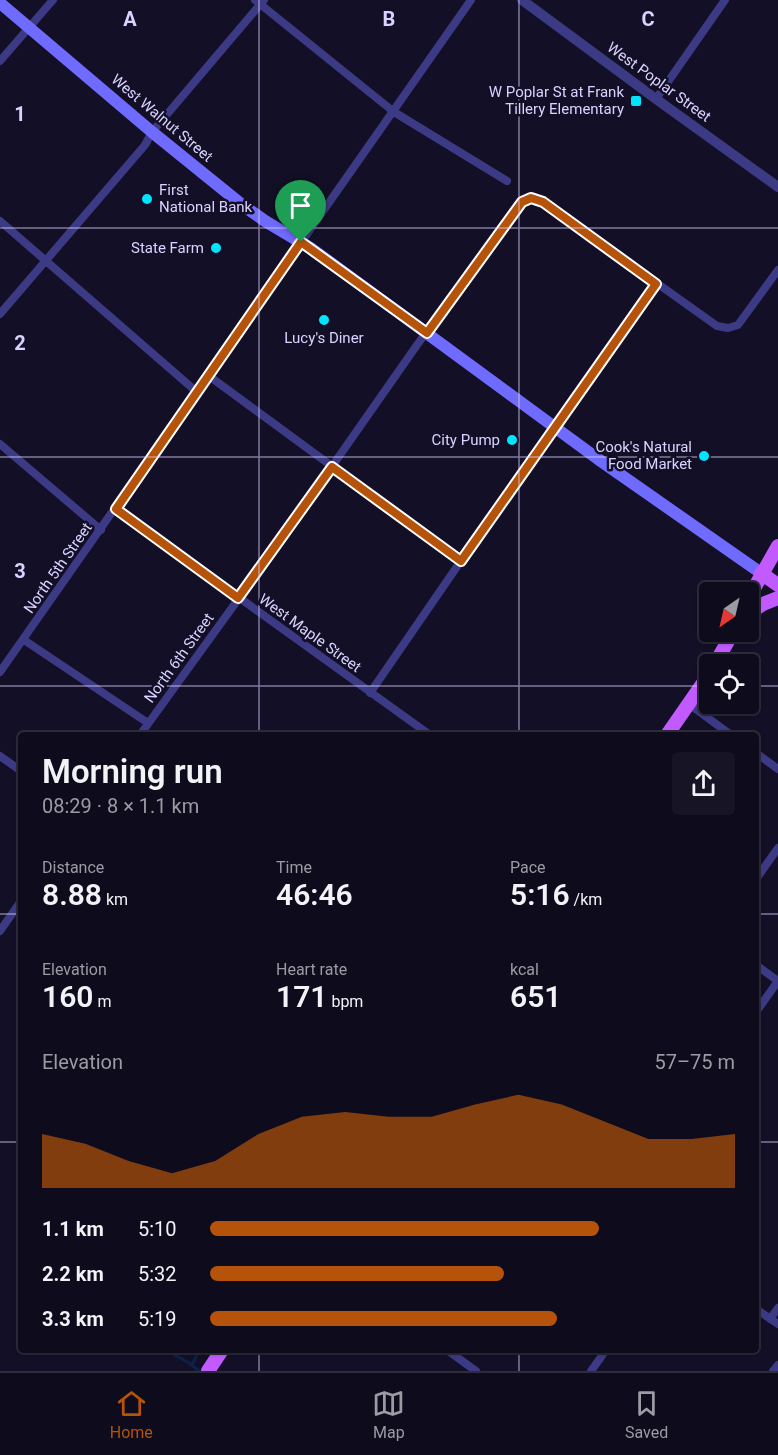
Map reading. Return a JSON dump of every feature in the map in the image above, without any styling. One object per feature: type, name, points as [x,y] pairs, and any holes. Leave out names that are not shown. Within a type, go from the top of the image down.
[{"type":"main road","name":"West Walnut Street","points":[[0,3],[241,204],[301,242],[554,427],[778,585]]},
{"type":"main road","points":[[756,582],[778,546]]},
{"type":"main road","points":[[759,607],[778,597]]},
{"type":"main road","points":[[669,732],[699,689]]},
{"type":"main road","points":[[208,1371],[220,1353]]},
{"type":"street","points":[[0,61],[52,0]]},
{"type":"street","name":"North 5th Street","points":[[2,666],[24,640],[198,393],[471,0]]},
{"type":"street","name":"West Poplar Street","points":[[522,0],[778,187]]},
{"type":"street","points":[[656,99],[725,0]]},
{"type":"street","points":[[0,314],[145,145],[152,132],[260,2],[394,112],[507,181]]},
{"type":"street","name":"North 6th Street","points":[[142,732],[522,202],[531,198],[543,202],[656,284]]},
{"type":"street","points":[[0,221],[198,393]]},
{"type":"street","points":[[370,693],[656,284],[717,326],[728,328],[738,325],[778,270]]},
{"type":"street","points":[[209,376],[461,561]]},
{"type":"street","points":[[0,444],[101,530]]},
{"type":"street","name":"West Maple Street","points":[[116,509],[426,732]]},
{"type":"street","points":[[24,640],[148,723]]},
{"type":"street","points":[[689,704],[727,732]]},
{"type":"street","points":[[759,755],[778,769]]},
{"type":"street","points":[[0,756],[18,769]]},
{"type":"street","points":[[759,875],[778,848]]},
{"type":"street","points":[[0,931],[18,906]]},
{"type":"street","points":[[759,967],[778,981],[759,1008]]},
{"type":"street","points":[[759,1310],[774,1322],[778,1308]]},
{"type":"street","points":[[451,1353],[476,1371]]},
{"type":"street","points":[[591,1371],[604,1353]]},
{"type":"street","points":[[774,1371],[778,1365]]},
{"type":"waterway","points":[[171,1353],[199,1371]]},
{"type":"waterway","points":[[192,1365],[197,1353]]},
{"type":"place","name":"W Poplar St at Frank Tillery Elementary","points":[[636,101]]},
{"type":"place","name":"First National Bank","points":[[147,199]]},
{"type":"place","name":"State Farm","points":[[216,248]]},
{"type":"place","name":"Lucy's Diner","points":[[324,320]]},
{"type":"place","name":"City Pump","points":[[512,440]]},
{"type":"place","name":"Cook's Natural Food Market","points":[[704,456]]},
{"type":"route","points":[[531,198],[543,202],[656,284],[461,561],[332,467],[238,598],[116,509],[301,242],[427,333],[522,202],[531,198]]}]
